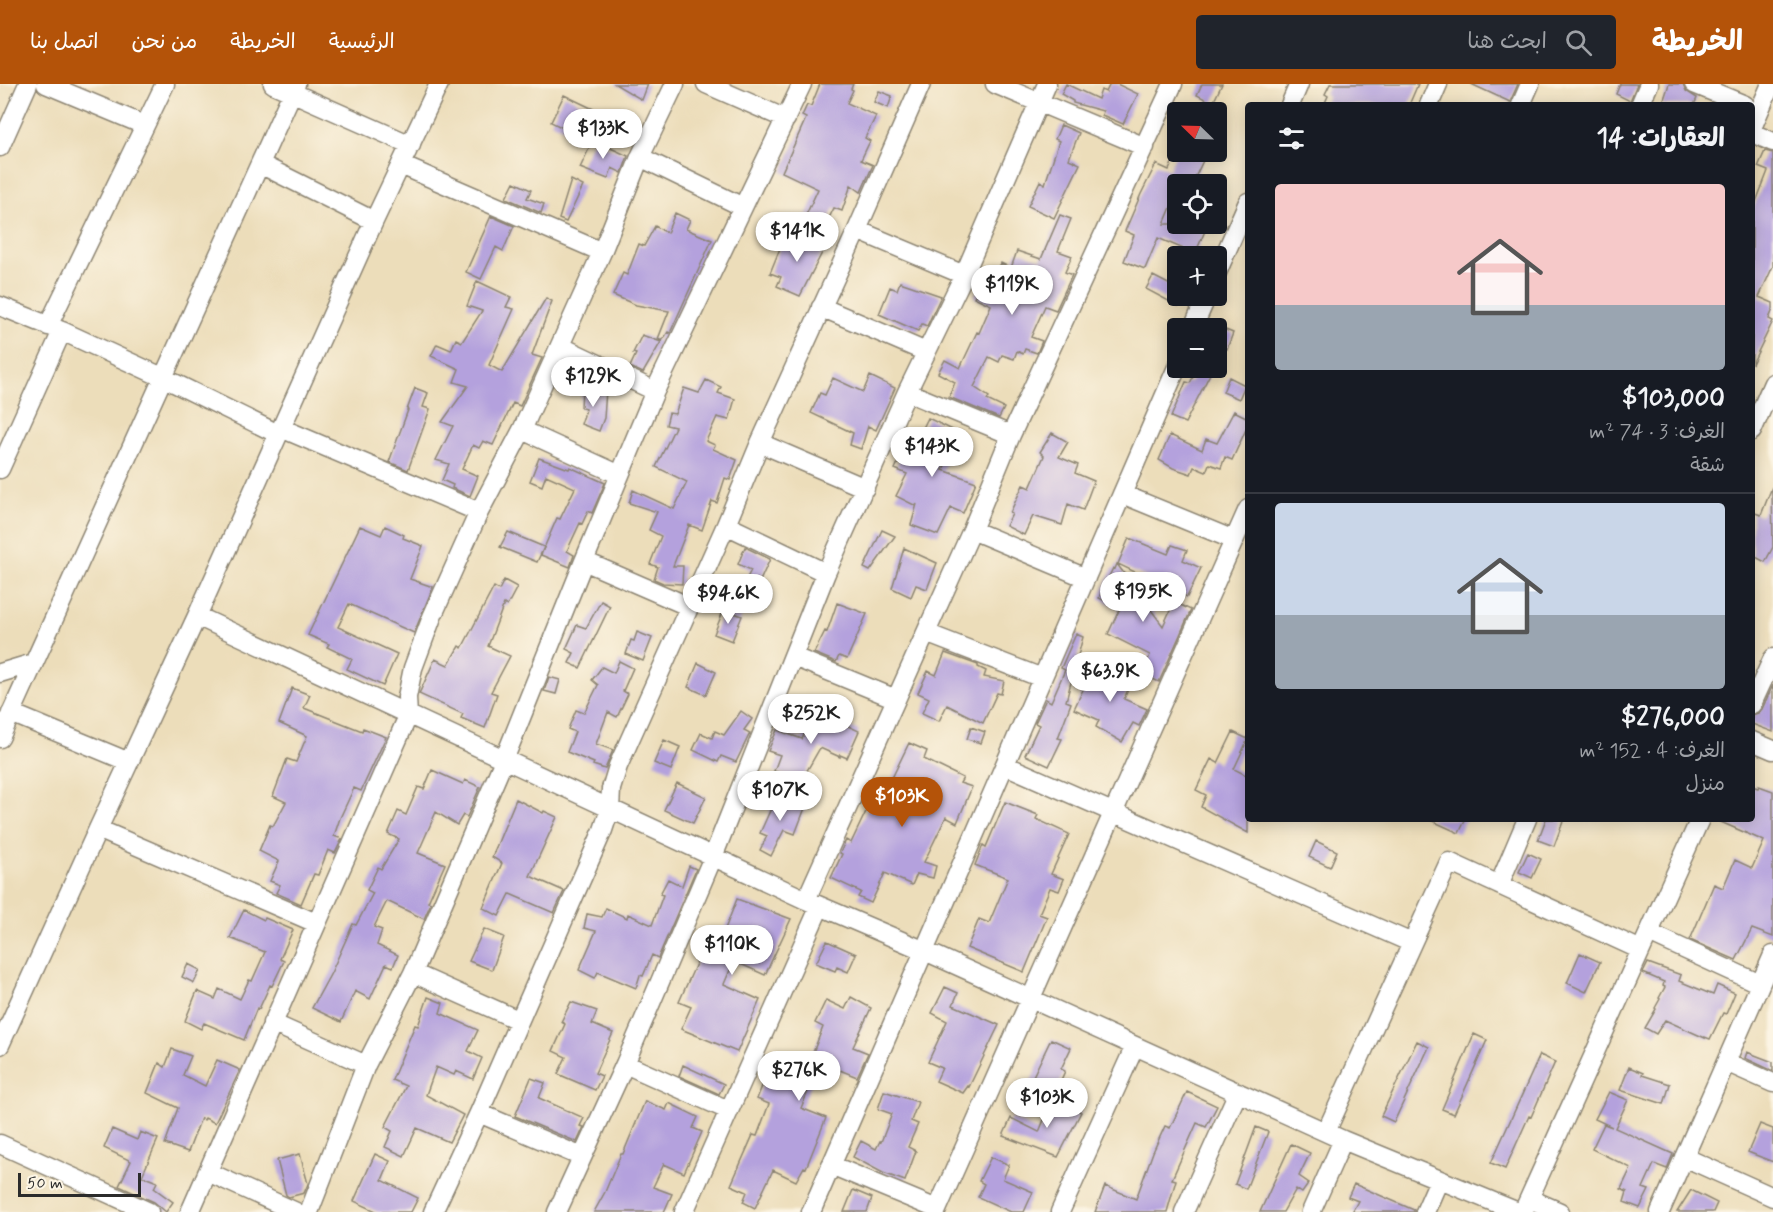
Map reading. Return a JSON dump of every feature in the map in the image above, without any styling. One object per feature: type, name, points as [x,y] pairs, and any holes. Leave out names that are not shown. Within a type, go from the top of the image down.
[{"type":"street","points":[[46,84],[144,125]]},
{"type":"street","points":[[0,469],[55,329],[144,125],[165,84]]},
{"type":"street","points":[[273,84],[294,88],[411,145]]},
{"type":"street","points":[[0,1045],[197,616],[374,221],[439,84]]},
{"type":"street","points":[[190,1212],[408,716],[407,698],[413,668],[432,617],[479,512],[522,430],[602,252],[640,157],[675,84]]},
{"type":"street","points":[[706,84],[786,119]]},
{"type":"street","points":[[309,1212],[366,1065],[413,973],[504,760],[584,561],[656,391],[802,84]]},
{"type":"street","points":[[433,1212],[603,830],[610,809],[611,789],[618,766],[921,84]]},
{"type":"street","points":[[995,84],[1145,147]]},
{"type":"street","points":[[557,1212],[625,1064],[713,857],[826,573],[907,392],[964,275],[1047,84]]},
{"type":"street","points":[[684,1212],[896,699],[972,530],[1011,435],[1173,84]]},
{"type":"street","points":[[1291,102],[1299,84]]},
{"type":"street","points":[[1430,102],[1438,84]]},
{"type":"street","points":[[1522,102],[1530,84]]},
{"type":"street","points":[[1694,84],[1730,102]]},
{"type":"street","points":[[1755,108],[1771,84]]},
{"type":"street","points":[[0,147],[26,85]]},
{"type":"street","points":[[0,738],[294,88]]},
{"type":"street","points":[[1755,133],[1773,142]]},
{"type":"street","points":[[640,157],[742,207]]},
{"type":"street","points":[[260,164],[374,221]]},
{"type":"street","points":[[401,165],[602,252]]},
{"type":"street","points":[[1227,250],[1245,209]]},
{"type":"street","points":[[857,230],[964,275]]},
{"type":"street","points":[[0,306],[279,431],[479,512]]},
{"type":"street","points":[[821,307],[926,352]]},
{"type":"street","points":[[560,346],[656,391]]},
{"type":"street","points":[[811,1212],[1172,378]]},
{"type":"street","points":[[1755,424],[1773,385]]},
{"type":"street","points":[[907,392],[1011,435]]},
{"type":"street","points":[[522,430],[620,475]]},
{"type":"street","points":[[760,443],[865,488]]},
{"type":"street","points":[[1122,494],[1234,540]]},
{"type":"street","points":[[831,1165],[936,1211],[1245,517]]},
{"type":"street","points":[[726,525],[826,573]]},
{"type":"street","points":[[972,530],[1086,578]]},
{"type":"street","points":[[584,561],[690,607]]},
{"type":"street","points":[[197,616],[813,903],[925,951],[1343,1140],[1439,1180],[1524,1208],[1560,1212]]},
{"type":"street","points":[[926,633],[1042,678]]},
{"type":"street","points":[[794,657],[896,699]]},
{"type":"street","points":[[1755,697],[1773,658]]},
{"type":"street","points":[[0,673],[33,663]]},
{"type":"street","points":[[11,713],[129,762]]},
{"type":"street","points":[[1755,742],[1773,750]]},
{"type":"street","points":[[1005,765],[1412,943]]},
{"type":"street","points":[[1499,885],[1526,822]]},
{"type":"street","points":[[1524,1208],[1699,822]]},
{"type":"street","points":[[98,829],[316,923]]},
{"type":"street","points":[[1326,1132],[1449,862],[1641,950]]},
{"type":"street","points":[[1649,933],[1760,984]]},
{"type":"street","points":[[1660,1212],[1773,955]]},
{"type":"street","points":[[413,973],[518,1020]]},
{"type":"street","points":[[272,1023],[366,1065]]},
{"type":"street","points":[[1060,1212],[1135,1046]]},
{"type":"street","points":[[1726,1062],[1773,1083]]},
{"type":"street","points":[[625,1064],[728,1110]]},
{"type":"street","points":[[1184,1212],[1238,1092]]},
{"type":"street","points":[[479,1113],[582,1157]]},
{"type":"street","points":[[1311,1212],[1343,1140]]},
{"type":"street","points":[[0,1144],[149,1212]]},
{"type":"street","points":[[1684,1157],[1773,1197]]},
{"type":"street","points":[[208,1172],[296,1212]]},
{"type":"street","points":[[1425,1212],[1439,1180]]},
{"type":"building","points":[[615,84],[648,84],[642,100]]},
{"type":"building","points":[[820,84],[853,84],[851,89],[853,90],[847,103],[876,116],[865,138],[870,141],[861,160],[873,165],[861,192],[851,185],[842,211],[834,208],[826,224],[806,215],[818,189],[782,172],[806,118],[802,116],[807,105],[811,106]]},
{"type":"building","points":[[1066,84],[1098,99],[1101,90],[1106,92],[1110,84],[1117,84],[1138,94],[1123,124],[1102,115],[1103,111],[1073,103],[1061,94]]},
{"type":"building","points":[[1202,84],[1222,84],[1213,102],[1197,95]]},
{"type":"building","points":[[1330,84],[1418,84],[1410,102],[1325,102],[1328,96],[1325,94]]},
{"type":"building","points":[[1471,84],[1518,84],[1510,102]]},
{"type":"building","points":[[1620,84],[1637,84],[1630,101],[1616,94]]},
{"type":"building","points":[[1669,84],[1683,84],[1686,91],[1697,98],[1695,102],[1663,102]]},
{"type":"building","points":[[879,91],[892,96],[888,108],[874,102]]},
{"type":"building","points":[[564,95],[612,118],[607,132],[574,116],[567,130],[551,122]]},
{"type":"building","points":[[1061,125],[1079,133],[1069,159],[1080,164],[1054,218],[1028,206],[1040,181],[1045,184],[1059,141],[1055,139]]},
{"type":"building","points":[[593,140],[628,156],[622,173],[612,168],[608,179],[580,168]]},
{"type":"building","points":[[1765,151],[1773,153],[1773,266],[1759,297],[1773,303],[1769,319],[1773,321],[1755,358],[1755,204],[1768,171],[1758,167]]},
{"type":"building","points":[[1173,162],[1202,162],[1197,174],[1167,174],[1167,217],[1164,224],[1167,224],[1167,234],[1204,234],[1198,246],[1176,246],[1158,238],[1145,269],[1124,261],[1134,235],[1125,231],[1156,164],[1169,170]]},
{"type":"building","points":[[571,180],[583,186],[566,222],[559,219]]},
{"type":"building","points":[[514,182],[531,190],[527,198],[544,204],[541,213],[506,198]]},
{"type":"building","points":[[675,213],[690,220],[686,229],[712,240],[670,333],[668,332],[662,341],[658,339],[669,311],[636,305],[613,295],[623,273],[627,275],[639,244],[644,246],[655,226],[667,233]]},
{"type":"building","points":[[1060,215],[1071,219],[1058,251],[1072,256],[1065,272],[1072,275],[1056,310],[1045,306],[1031,337],[1042,341],[1037,353],[1025,349],[1023,354],[1017,351],[1014,359],[1002,355],[999,362],[989,357],[974,387],[989,397],[987,400],[1004,408],[999,418],[949,397],[955,382],[938,373],[945,360],[960,368],[977,332],[979,333],[991,305],[974,297],[983,281],[991,285],[1001,263],[1011,268],[1017,251],[1041,259]]},
{"type":"building","points":[[491,216],[514,226],[503,251],[496,247],[481,279],[466,272]]},
{"type":"building","points":[[788,236],[807,245],[812,236],[827,243],[800,296],[777,286],[781,277],[770,273],[783,241],[785,242]]},
{"type":"building","points":[[1153,276],[1167,283],[1167,300],[1146,289]]},
{"type":"building","points":[[477,281],[511,297],[506,307],[514,309],[489,365],[502,372],[546,298],[552,301],[532,355],[542,358],[520,406],[513,403],[493,445],[483,441],[479,448],[473,445],[462,469],[478,476],[470,496],[452,488],[453,485],[442,480],[449,464],[436,460],[453,426],[442,422],[468,386],[454,382],[459,369],[431,356],[437,344],[451,350],[456,339],[462,342],[482,311],[467,306]]},
{"type":"building","points":[[900,282],[941,296],[927,326],[922,324],[918,331],[879,314],[890,287],[897,290]]},
{"type":"building","points":[[1227,331],[1233,333],[1227,349]]},
{"type":"building","points":[[642,335],[661,342],[643,373],[630,367],[636,354],[633,353]]},
{"type":"building","points":[[870,376],[895,388],[876,430],[868,426],[861,449],[850,445],[853,433],[811,413],[820,393],[825,395],[833,378],[863,392]]},
{"type":"building","points":[[1229,377],[1245,385],[1239,399],[1223,392]]},
{"type":"building","points":[[1193,378],[1208,378],[1185,423],[1171,417],[1186,382],[1190,383]]},
{"type":"building","points":[[706,380],[721,387],[718,393],[735,399],[729,420],[717,417],[706,441],[715,445],[713,449],[737,460],[730,480],[725,478],[717,503],[712,501],[702,530],[689,525],[673,566],[683,566],[682,584],[663,583],[654,579],[658,567],[650,564],[661,536],[649,530],[657,512],[629,503],[633,490],[674,509],[687,482],[656,467],[675,427],[666,425],[669,413],[675,414],[684,388],[699,393]]},
{"type":"building","points":[[415,388],[428,393],[423,407],[430,409],[408,470],[389,462]]},
{"type":"building","points":[[582,388],[606,390],[604,418],[599,431],[581,424],[586,409],[581,408]]},
{"type":"building","points":[[1234,411],[1245,416],[1245,432],[1232,460],[1225,457],[1221,468],[1209,464],[1206,472],[1194,467],[1191,474],[1159,460],[1170,435],[1202,450],[1206,439],[1217,443]]},
{"type":"building","points":[[928,418],[959,433],[943,470],[976,482],[963,513],[951,508],[938,535],[911,525],[917,504],[916,506],[896,496],[907,474],[895,469],[907,443],[914,446]]},
{"type":"building","points":[[1052,433],[1068,442],[1059,457],[1078,465],[1075,473],[1094,481],[1083,510],[1068,504],[1062,525],[1033,516],[1024,535],[1006,526],[1023,485],[1030,488],[1044,456],[1040,452]]},
{"type":"building","points":[[539,458],[569,469],[570,467],[605,483],[592,513],[588,511],[582,524],[580,523],[567,551],[574,555],[570,567],[541,555],[557,518],[560,519],[575,488],[546,475],[542,486],[530,481]]},
{"type":"building","points":[[1772,487],[1773,547],[1765,562],[1755,557],[1755,513],[1761,515]]},
{"type":"building","points":[[360,526],[381,535],[385,526],[404,535],[403,538],[423,546],[410,579],[433,587],[414,633],[349,604],[338,627],[397,654],[383,686],[347,669],[352,659],[327,647],[329,644],[308,635]]},
{"type":"building","points":[[882,530],[895,536],[870,571],[864,568]]},
{"type":"building","points":[[508,532],[544,547],[537,562],[500,547]]},
{"type":"building","points":[[1129,538],[1168,554],[1172,545],[1187,550],[1183,560],[1201,568],[1187,597],[1118,564]]},
{"type":"building","points":[[745,547],[770,559],[759,583],[747,578],[751,570],[738,564]]},
{"type":"building","points":[[904,548],[937,563],[927,589],[916,585],[911,597],[892,588]]},
{"type":"building","points":[[1117,564],[1163,626],[1174,602],[1191,610],[1159,682],[1142,674],[1150,655],[1108,634],[1120,608],[1099,598]]},
{"type":"building","points":[[504,580],[517,587],[507,606],[504,604],[488,646],[510,656],[491,692],[497,694],[485,728],[461,718],[463,714],[419,694],[435,659],[448,665],[459,646],[462,648],[494,587],[499,590]]},
{"type":"building","points":[[601,601],[610,606],[580,668],[569,663],[574,653],[566,649],[577,625],[586,628]]},
{"type":"building","points":[[837,603],[867,614],[847,659],[839,656],[836,662],[814,653],[825,631],[827,632]]},
{"type":"building","points":[[724,609],[742,616],[732,641],[714,634]]},
{"type":"building","points":[[637,632],[652,638],[643,661],[626,654]]},
{"type":"building","points":[[1076,634],[1083,637],[1066,701],[1071,703],[1058,738],[1062,739],[1049,766],[1025,755],[1039,725],[1035,723],[1046,699],[1051,702],[1065,670],[1061,668]]},
{"type":"building","points":[[945,653],[978,665],[986,671],[984,677],[1004,681],[1001,694],[997,693],[983,723],[947,705],[939,721],[922,713],[929,698],[918,693],[928,671],[936,675]]},
{"type":"building","points":[[619,661],[633,668],[623,691],[628,694],[617,717],[608,712],[596,744],[613,750],[605,769],[567,752],[575,732],[568,729],[576,710],[584,713],[598,685],[592,680],[602,667],[614,673]]},
{"type":"building","points":[[698,663],[716,672],[706,695],[688,687]]},
{"type":"building","points":[[1095,664],[1132,680],[1124,699],[1147,709],[1139,726],[1133,723],[1122,742],[1096,727],[1099,720],[1074,709]]},
{"type":"building","points":[[549,677],[560,680],[556,694],[544,691]]},
{"type":"building","points":[[1773,685],[1773,732],[1755,725],[1755,714],[1762,709]]},
{"type":"building","points":[[292,688],[310,695],[304,708],[362,731],[363,728],[386,737],[361,791],[354,788],[340,818],[334,836],[342,839],[335,853],[328,850],[318,875],[314,874],[301,904],[276,893],[280,885],[270,881],[279,861],[259,851],[270,825],[273,826],[286,802],[273,796],[287,759],[296,762],[307,736],[279,723]]},
{"type":"building","points":[[741,711],[752,719],[744,730],[750,733],[736,762],[721,756],[718,762],[693,750],[701,733],[712,738],[715,731],[724,735]]},
{"type":"building","points":[[815,712],[859,731],[847,758],[820,748],[801,781],[774,771],[780,755],[768,751],[777,730],[802,739]]},
{"type":"building","points":[[971,727],[985,732],[981,743],[967,739]]},
{"type":"building","points":[[1233,732],[1245,738],[1245,745],[1234,769],[1245,774],[1245,822],[1248,822],[1248,833],[1201,807],[1206,795],[1196,790],[1211,759],[1218,763]]},
{"type":"building","points":[[664,740],[680,747],[671,770],[654,763]]},
{"type":"building","points":[[909,743],[927,751],[924,759],[963,778],[960,783],[972,787],[957,823],[946,817],[924,862],[936,866],[933,878],[917,874],[912,885],[885,873],[871,903],[858,897],[861,892],[831,878],[846,840],[851,843],[872,799],[881,803],[883,799],[914,810],[921,793],[891,780]]},
{"type":"building","points":[[432,770],[463,784],[465,780],[480,787],[467,817],[463,815],[457,825],[436,812],[418,853],[445,864],[428,902],[431,903],[424,919],[387,901],[374,927],[382,930],[377,945],[398,955],[393,967],[386,964],[370,999],[355,991],[341,1022],[312,1008],[353,924],[356,925],[373,893],[367,890],[378,867],[381,869],[399,839],[388,834],[398,811],[406,815],[418,787],[424,789]]},
{"type":"building","points":[[677,783],[706,797],[693,823],[664,810]]},
{"type":"building","points":[[1759,786],[1773,791],[1773,937],[1752,929],[1736,960],[1690,940],[1714,884],[1723,888],[1735,860],[1752,868],[1764,841],[1721,822],[1755,822],[1755,787]]},
{"type":"building","points":[[777,795],[805,808],[795,834],[784,830],[771,856],[760,850],[767,836],[760,833]]},
{"type":"building","points":[[516,799],[543,813],[544,811],[557,817],[530,876],[564,891],[554,913],[510,894],[499,916],[483,908],[502,863],[492,857]]},
{"type":"building","points":[[1005,802],[1038,815],[1036,819],[1069,834],[1051,874],[1064,879],[1059,891],[1050,888],[1039,914],[1047,917],[1024,972],[967,948],[979,919],[989,923],[1008,878],[975,865],[983,845],[986,847]]},
{"type":"building","points":[[1435,822],[1464,822],[1459,833]]},
{"type":"building","points":[[1545,822],[1563,822],[1554,846],[1538,840]]},
{"type":"building","points":[[1316,841],[1337,851],[1330,867],[1309,857]]},
{"type":"building","points":[[1528,853],[1541,859],[1532,878],[1519,872]]},
{"type":"building","points":[[689,866],[696,869],[658,958],[652,955],[643,976],[640,975],[636,988],[598,972],[595,978],[579,970],[596,931],[584,928],[587,914],[602,917],[606,908],[627,918],[628,914],[652,925],[663,895],[660,894],[668,879],[682,886]]},
{"type":"building","points":[[737,899],[791,919],[765,975],[734,961],[724,984],[760,1000],[737,1052],[681,1029],[691,1007],[679,1002],[699,957],[714,963]]},
{"type":"building","points":[[244,910],[293,930],[280,959],[284,961],[259,1009],[257,1008],[244,1040],[204,1023],[201,1029],[185,1021],[197,991],[215,999],[219,989],[240,999],[249,980],[252,981],[265,952],[230,938]]},
{"type":"building","points":[[484,929],[504,937],[492,970],[469,961]]},
{"type":"building","points":[[827,941],[856,954],[848,972],[837,967],[835,971],[816,963]]},
{"type":"building","points":[[1580,953],[1600,962],[1586,992],[1567,983]]},
{"type":"building","points":[[1648,963],[1681,975],[1679,981],[1713,995],[1717,985],[1735,993],[1726,1014],[1723,1013],[1710,1039],[1665,1020],[1656,1034],[1645,1028],[1665,987],[1664,982],[1643,973]]},
{"type":"building","points":[[188,964],[200,970],[194,983],[182,977]]},
{"type":"building","points":[[945,987],[958,993],[953,1005],[999,1025],[969,1087],[963,1093],[936,1081],[942,1068],[928,1062],[947,1021],[932,1013]]},
{"type":"building","points":[[428,997],[443,1003],[440,1013],[478,1030],[468,1051],[482,1058],[473,1079],[456,1071],[454,1075],[436,1067],[426,1095],[463,1115],[449,1142],[417,1128],[404,1156],[385,1147],[392,1131],[385,1127],[406,1086],[392,1080],[415,1025],[418,1026]]},
{"type":"building","points":[[851,997],[871,1008],[853,1047],[868,1053],[857,1077],[830,1066],[825,1078],[807,1071],[815,1075],[801,1108],[826,1118],[806,1168],[804,1167],[796,1181],[773,1170],[755,1208],[743,1202],[747,1192],[731,1185],[753,1135],[757,1136],[769,1104],[757,1099],[772,1060],[775,1061],[777,1057],[806,1070],[823,1027],[815,1023],[826,1000],[845,1009]]},
{"type":"building","points":[[571,1002],[597,1011],[592,1024],[613,1033],[595,1073],[602,1076],[595,1090],[558,1074],[566,1057],[553,1051],[565,1024],[561,1022]]},
{"type":"building","points":[[1474,1034],[1487,1040],[1454,1114],[1442,1109]]},
{"type":"building","points":[[1051,1039],[1071,1048],[1061,1069],[1065,1071],[1052,1100],[1027,1089]]},
{"type":"building","points":[[1417,1041],[1429,1047],[1394,1122],[1381,1116]]},
{"type":"building","points":[[172,1049],[191,1056],[183,1075],[205,1086],[217,1060],[240,1070],[215,1123],[201,1118],[188,1152],[165,1144],[178,1108],[147,1093],[159,1063],[165,1067]]},
{"type":"building","points":[[1747,1052],[1773,1062],[1773,1071],[1745,1058]]},
{"type":"building","points":[[1540,1055],[1555,1062],[1505,1169],[1491,1163]]},
{"type":"building","points":[[683,1065],[724,1084],[719,1094],[679,1076]]},
{"type":"building","points":[[1629,1067],[1643,1073],[1642,1075],[1670,1084],[1664,1104],[1620,1090]]},
{"type":"building","points":[[531,1078],[545,1083],[539,1098],[584,1118],[580,1126],[584,1127],[577,1142],[515,1116]]},
{"type":"building","points":[[884,1091],[918,1102],[911,1121],[918,1124],[908,1147],[916,1151],[905,1181],[883,1173],[853,1157],[861,1141],[876,1149],[881,1142],[892,1114],[878,1109]]},
{"type":"building","points":[[1187,1092],[1217,1106],[1206,1127],[1197,1123],[1172,1179],[1176,1180],[1167,1212],[1095,1212],[1105,1186],[1136,1199],[1165,1126],[1170,1128]]},
{"type":"building","points":[[1609,1092],[1628,1100],[1615,1128],[1673,1154],[1667,1169],[1654,1164],[1643,1188],[1649,1190],[1640,1208],[1624,1202],[1627,1192],[1621,1189],[1631,1168],[1592,1149],[1604,1124],[1612,1127],[1595,1119]]},
{"type":"building","points":[[1053,1098],[1081,1112],[1058,1157],[1003,1136],[1011,1118],[1039,1132]]},
{"type":"building","points":[[645,1101],[666,1110],[669,1103],[698,1117],[693,1128],[702,1132],[684,1173],[664,1164],[653,1187],[672,1194],[664,1212],[594,1212],[623,1154]]},
{"type":"building","points":[[1760,1124],[1773,1129],[1773,1162],[1748,1152]]},
{"type":"building","points":[[1256,1127],[1268,1132],[1246,1189],[1235,1184]]},
{"type":"building","points":[[112,1129],[137,1140],[140,1132],[158,1139],[142,1176],[157,1182],[154,1188],[173,1202],[166,1212],[154,1202],[119,1186],[131,1161],[104,1148]]},
{"type":"building","points":[[1291,1144],[1310,1153],[1299,1176],[1309,1183],[1302,1193],[1296,1189],[1283,1212],[1260,1212]]},
{"type":"building","points":[[300,1154],[308,1184],[304,1193],[289,1197],[286,1195],[277,1160]]},
{"type":"building","points":[[375,1154],[390,1161],[382,1180],[418,1198],[411,1212],[378,1212],[354,1201]]},
{"type":"building","points":[[991,1157],[1009,1165],[1003,1179],[1033,1192],[1024,1212],[1011,1212],[978,1197],[984,1184],[979,1181]]},
{"type":"building","points":[[1354,1184],[1414,1210],[1414,1212],[1352,1212],[1358,1201],[1348,1197]]},
{"type":"building","points":[[853,1190],[872,1198],[867,1212],[844,1212]]},
{"type":"building","points":[[1691,1190],[1717,1203],[1713,1212],[1677,1212]]}]
